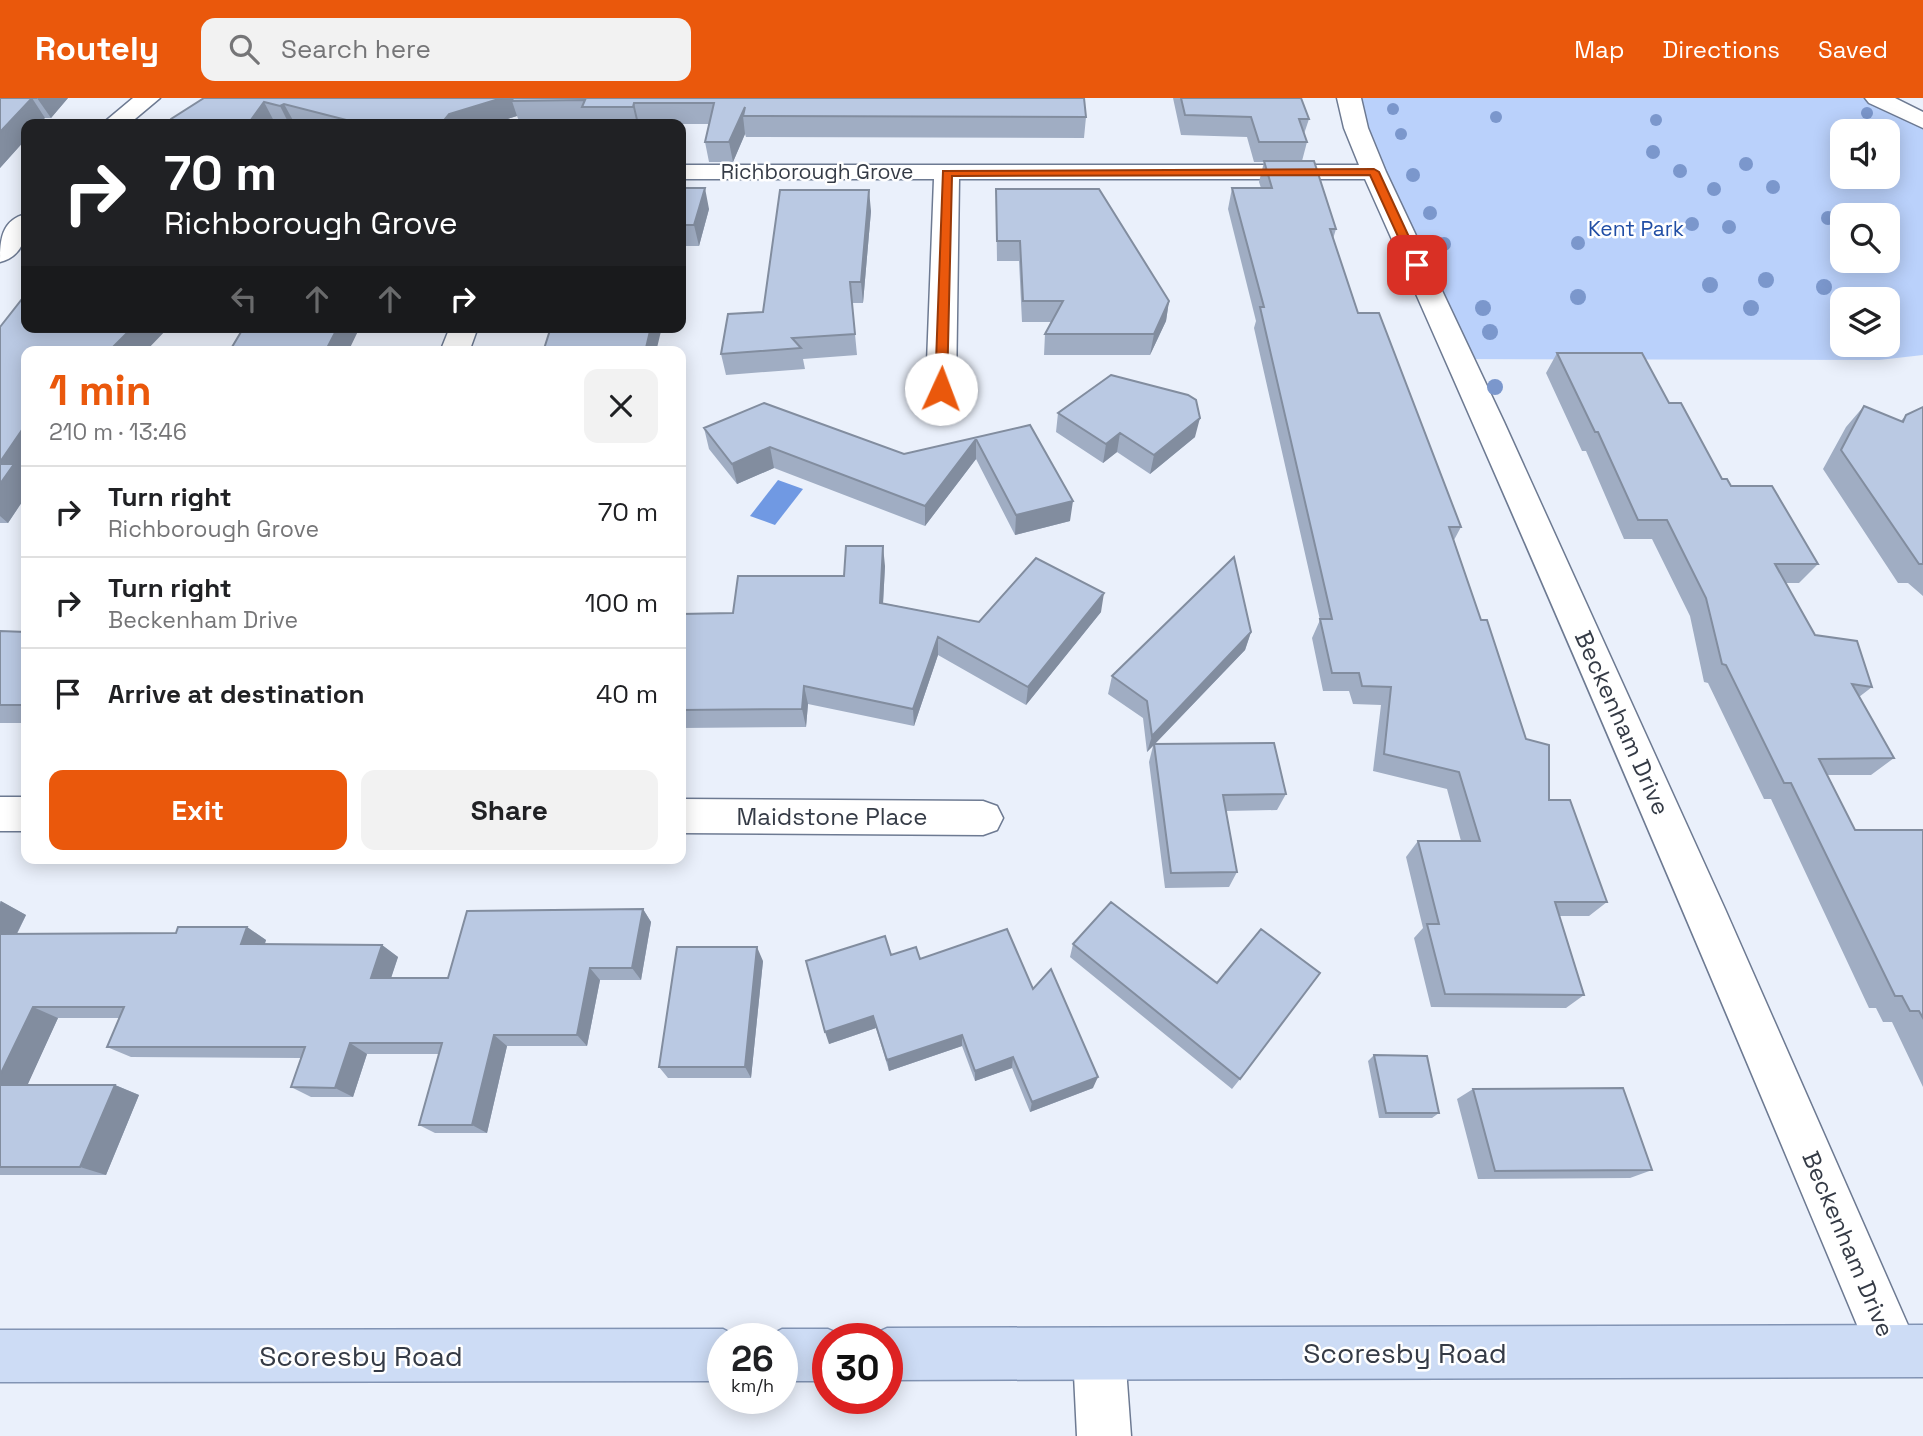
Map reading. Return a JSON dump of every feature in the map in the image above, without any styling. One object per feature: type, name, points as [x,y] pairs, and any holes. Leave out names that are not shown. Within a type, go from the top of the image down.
[{"type":"main road","name":"Scoresby Road","points":[[903,1354],[1908,1350]]},
{"type":"main road","name":"Scoresby Road","points":[[0,1356],[707,1355]]},
{"type":"street","points":[[121,119],[148,98]]},
{"type":"street","name":"Beckenham Drive","points":[[1349,98],[1356,128],[1374,172],[1494,434],[1688,873],[1908,1350]]},
{"type":"street","points":[[1877,98],[1923,121]]},
{"type":"street","name":"Richborough Grove","points":[[686,172],[1374,172]]},
{"type":"street","points":[[941,389],[947,173]]},
{"type":"street","points":[[0,254],[21,228]]},
{"type":"street","points":[[0,814],[21,814]]},
{"type":"street","name":"Maidstone Place","points":[[686,816],[983,818]]},
{"type":"street","points":[[1099,1354],[1104,1436]]},
{"type":"green space","name":"Kent Park","points":[[1349,98],[1877,98],[1923,121],[1923,355],[1879,360],[1460,359]]},
{"type":"water","points":[[778,480],[803,489],[775,525],[750,516]]},
{"type":"building","points":[[0,98],[32,98],[0,132]]},
{"type":"building","points":[[204,98],[502,98],[449,114],[445,119],[342,119],[284,104],[280,106],[264,102],[252,119],[171,119]]},
{"type":"building","points":[[513,98],[1084,98],[1086,117],[743,116],[745,107],[729,142],[705,142],[714,103],[634,103],[633,107],[582,107],[585,100],[512,101]]},
{"type":"building","points":[[1181,98],[1301,98],[1309,119],[1299,119],[1307,142],[1259,142],[1251,117],[1185,115]]},
{"type":"building","points":[[1264,161],[1314,161],[1336,229],[1330,229],[1358,313],[1379,313],[1461,527],[1449,527],[1481,620],[1487,620],[1526,739],[1549,745],[1549,800],[1570,800],[1607,902],[1555,902],[1584,995],[1445,994],[1427,924],[1439,924],[1418,841],[1480,841],[1459,772],[1384,754],[1391,687],[1362,686],[1359,673],[1332,673],[1320,619],[1332,619],[1260,307],[1264,307],[1232,188],[1272,188]]},
{"type":"building","points":[[686,188],[705,188],[694,225],[686,225]]},
{"type":"building","points":[[996,189],[1099,189],[1169,301],[1154,334],[1045,334],[1063,301],[1023,301],[1020,241],[997,241]]},
{"type":"building","points":[[780,190],[869,190],[861,282],[850,282],[855,334],[792,338],[801,348],[721,354],[728,314],[763,312]]},
{"type":"building","points":[[21,300],[21,333],[127,333],[114,346],[21,346],[21,431],[0,462],[0,327]]},
{"type":"building","points":[[240,333],[335,333],[328,346],[233,346]]},
{"type":"building","points":[[549,333],[650,333],[646,346],[545,346]]},
{"type":"building","points":[[1557,353],[1642,353],[1669,403],[1681,403],[1722,479],[1727,479],[1731,486],[1772,486],[1818,564],[1775,564],[1815,635],[1857,641],[1872,687],[1852,684],[1894,758],[1819,759],[1855,830],[1923,830],[1923,1018],[1919,1011],[1910,1011],[1902,996],[1895,996],[1791,783],[1784,783],[1726,665],[1722,664],[1706,598],[1667,520],[1638,520],[1598,432],[1595,432]]},
{"type":"building","points":[[1111,375],[1188,395],[1196,400],[1200,418],[1154,455],[1120,433],[1106,444],[1058,413]]},
{"type":"building","points":[[764,403],[904,454],[1030,425],[1073,501],[1016,515],[976,439],[925,506],[770,447],[732,464],[704,428]]},
{"type":"building","points":[[1864,406],[1903,422],[1906,415],[1923,407],[1923,564],[1919,564],[1841,450]]},
{"type":"building","points":[[0,464],[14,464],[0,484]]},
{"type":"building","points":[[846,546],[883,546],[880,603],[979,622],[1036,558],[1104,593],[1028,687],[938,637],[913,709],[804,686],[802,709],[686,710],[686,614],[733,613],[738,576],[844,576]]},
{"type":"building","points":[[1234,557],[1251,632],[1152,736],[1147,701],[1112,676]]},
{"type":"building","points":[[0,631],[21,632],[21,705],[0,705]]},
{"type":"building","points":[[1274,743],[1286,794],[1223,795],[1237,872],[1171,873],[1154,744]]},
{"type":"building","points":[[1111,902],[1217,983],[1261,929],[1320,973],[1240,1079],[1073,944]]},
{"type":"building","points":[[643,909],[632,968],[590,968],[577,1035],[494,1035],[472,1125],[419,1125],[442,1043],[350,1043],[335,1088],[291,1087],[305,1047],[107,1047],[124,1007],[33,1007],[0,1075],[0,934],[176,933],[178,927],[247,927],[241,944],[382,945],[371,978],[448,978],[467,911]]},
{"type":"building","points":[[1007,929],[1033,989],[1051,969],[1098,1077],[1032,1102],[1013,1057],[975,1071],[962,1035],[887,1060],[873,1016],[825,1032],[806,961],[885,936],[891,955],[916,947],[920,959]]},
{"type":"building","points":[[677,947],[757,947],[745,1067],[659,1067]]},
{"type":"building","points":[[1374,1055],[1427,1056],[1439,1113],[1386,1113]]},
{"type":"building","points":[[0,1085],[115,1085],[80,1167],[0,1167]]},
{"type":"building","points":[[1623,1088],[1652,1170],[1495,1171],[1473,1089]]},
{"type":"route","points":[[941,389],[947,173],[1374,172],[1417,265]]}]
